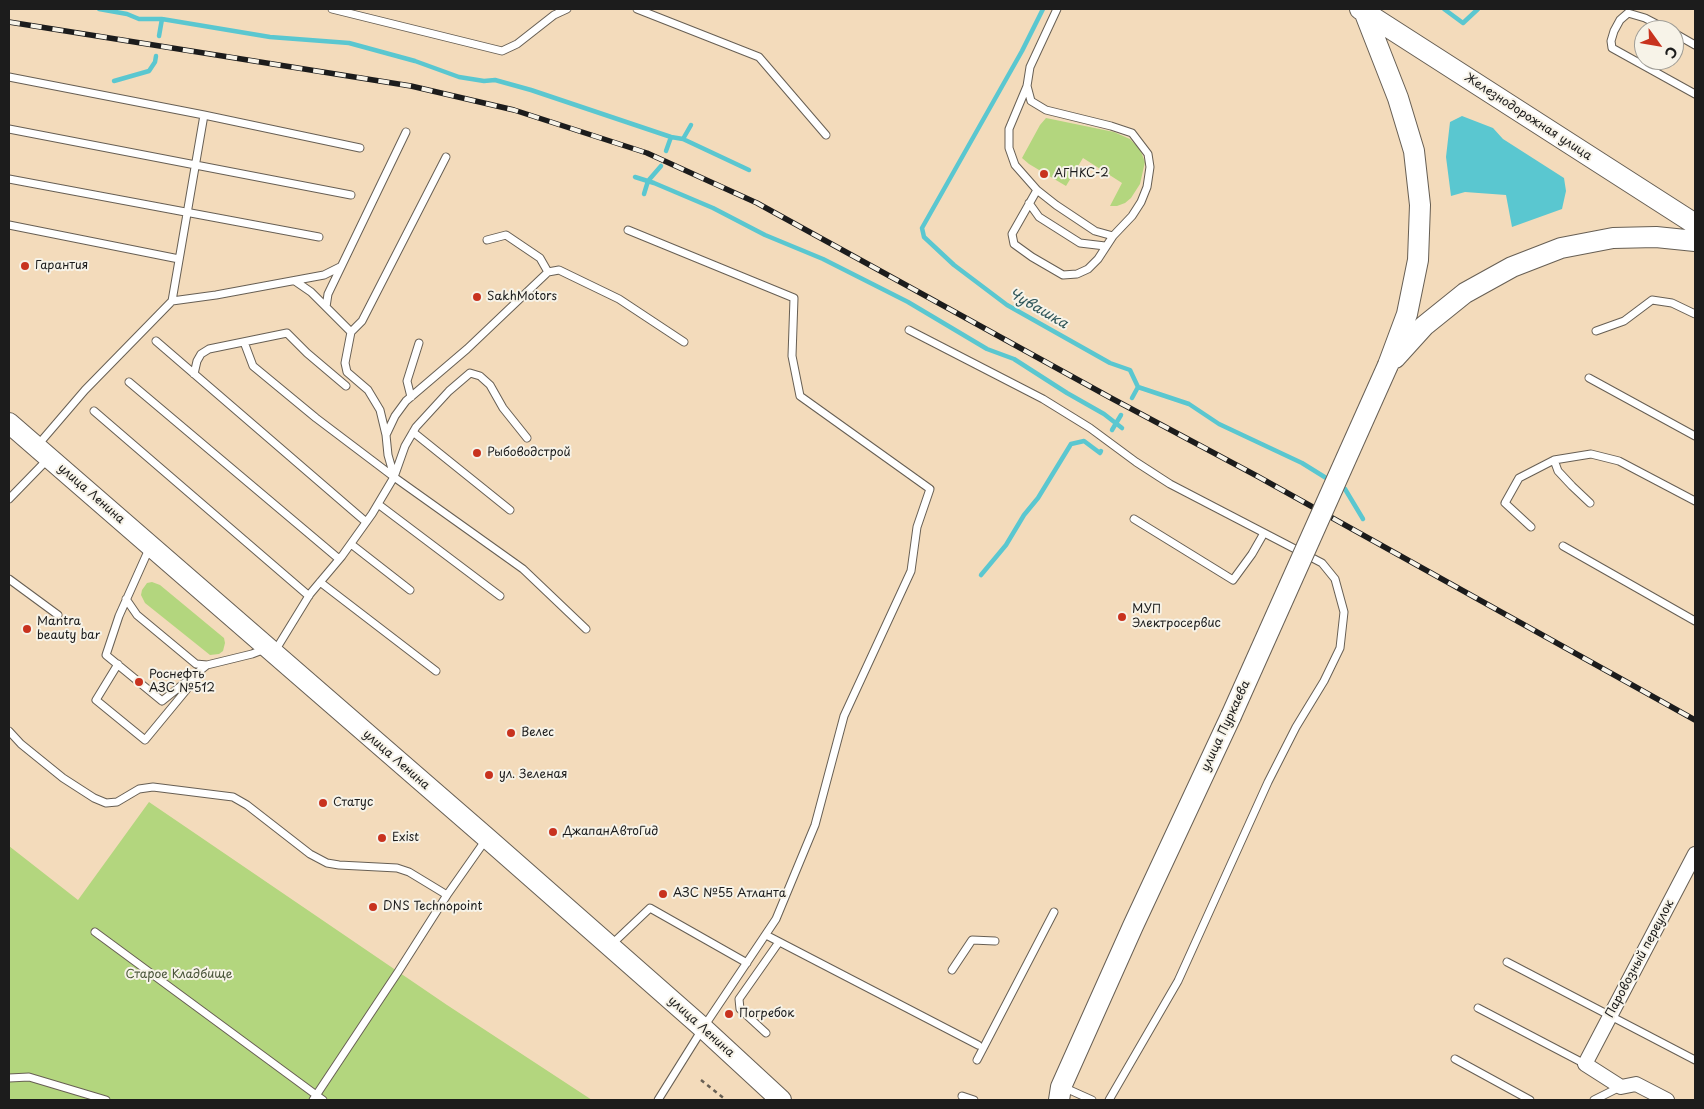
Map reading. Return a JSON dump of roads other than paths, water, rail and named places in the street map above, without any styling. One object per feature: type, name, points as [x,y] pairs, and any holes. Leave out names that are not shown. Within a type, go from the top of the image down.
[{"type":"main road","points":[[1362,10],[1398,98],[1414,150],[1420,205],[1416,269],[1407,314],[1388,365]]},
{"type":"main road","name":"Железнодорожная улица","points":[[1362,10],[1695,224]]},
{"type":"main road","points":[[1388,365],[1424,326],[1466,293],[1512,267],[1562,248],[1614,238],[1656,237],[1695,241]]},
{"type":"main road","name":"улица Пуркаева","points":[[1056,1096],[1231,716],[1388,365]]},
{"type":"main road","name":"улица Ленина","points":[[9,423],[487,838],[703,1028],[781,1100]]},
{"type":"street","name":"Паровозный переулок","points":[[1585,1064],[1695,854]]},
{"type":"street","points":[[1585,1064],[1621,1087],[1636,1084],[1666,1100]]},
{"type":"lane","points":[[332,9],[502,51],[517,44],[554,15],[567,9]]},
{"type":"lane","points":[[637,9],[759,57],[826,134]]},
{"type":"lane","points":[[1057,9],[1030,67],[1027,86],[1009,129],[1009,148],[1014,165],[1037,190],[1095,231],[1113,236]]},
{"type":"lane","points":[[1634,60],[1612,48],[1614,31],[1620,20],[1628,13],[1649,20]]},
{"type":"lane","points":[[1684,39],[1695,45]]},
{"type":"lane","points":[[1652,70],[1695,94]]},
{"type":"lane","points":[[9,77],[360,148]]},
{"type":"lane","points":[[1027,86],[1031,101],[1046,110],[1132,133],[1148,154],[1150,167],[1148,187],[1132,216],[1105,246],[1098,259],[1088,269],[1076,274],[1063,275],[1020,250],[1014,244],[1012,234],[1037,190]]},
{"type":"lane","points":[[9,499],[85,390],[172,301],[204,115]]},
{"type":"lane","points":[[9,128],[351,195]]},
{"type":"lane","points":[[326,307],[328,294],[340,267],[406,132]]},
{"type":"lane","points":[[394,477],[380,410],[368,390],[347,372],[345,363],[351,332],[362,320],[446,157]]},
{"type":"lane","points":[[9,180],[319,237]]},
{"type":"lane","points":[[1029,204],[1039,217],[1080,242],[1105,246]]},
{"type":"lane","points":[[9,225],[179,259]]},
{"type":"lane","points":[[628,230],[794,298],[792,356],[800,396],[930,489],[916,527],[911,571],[844,716],[815,825],[776,919],[703,1028],[658,1100]]},
{"type":"lane","points":[[487,240],[506,235],[540,258],[548,272]]},
{"type":"lane","points":[[172,301],[295,281],[324,275],[340,267]]},
{"type":"lane","points":[[386,435],[395,416],[411,397],[468,349],[548,272],[559,270],[619,299],[684,342]]},
{"type":"lane","points":[[295,281],[311,292],[351,332]]},
{"type":"lane","points":[[1596,332],[1624,321],[1652,300],[1672,302],[1695,314]]},
{"type":"lane","points":[[909,330],[1043,398],[1090,428],[1170,484],[1322,563],[1335,579],[1344,612],[1340,648],[1324,681],[1296,727],[1268,782],[1178,981],[1109,1100]]},
{"type":"lane","points":[[194,374],[201,354],[209,349],[287,333],[307,353],[346,386]]},
{"type":"lane","points":[[156,341],[366,522]]},
{"type":"lane","points":[[244,342],[253,366],[316,418],[394,477],[523,569],[586,628]]},
{"type":"lane","points":[[411,397],[407,381],[418,343]]},
{"type":"lane","points":[[126,599],[137,615],[196,664],[207,665],[271,651],[309,596],[339,559],[378,504],[394,477],[405,446],[413,432],[449,391],[470,373],[480,376],[490,385],[502,408],[527,438]]},
{"type":"lane","points":[[1589,378],[1695,436]]},
{"type":"lane","points":[[129,382],[339,559]]},
{"type":"lane","points":[[94,411],[309,596]]},
{"type":"lane","points":[[413,432],[510,510]]},
{"type":"lane","points":[[1531,527],[1505,503],[1520,478],[1554,460],[1591,454],[1619,461],[1695,501]]},
{"type":"lane","points":[[1554,460],[1558,471],[1590,503]]},
{"type":"lane","points":[[378,504],[500,596]]},
{"type":"lane","points":[[1134,519],[1233,580]]},
{"type":"lane","points":[[1225,585],[1233,580],[1252,554],[1264,533]]},
{"type":"lane","points":[[350,544],[410,590]]},
{"type":"lane","points":[[150,546],[126,599],[106,655],[162,701],[207,665]]},
{"type":"lane","points":[[1563,546],[1695,620]]},
{"type":"lane","points":[[9,579],[58,616]]},
{"type":"lane","points":[[320,582],[436,671]]},
{"type":"lane","points":[[118,664],[96,700],[145,740],[207,665]]},
{"type":"lane","points":[[9,731],[21,744],[63,778],[94,798],[106,803],[117,802],[139,789],[153,787],[233,797],[247,804],[310,854],[327,863],[397,868],[410,872],[447,895]]},
{"type":"lane","points":[[94,932],[317,1099],[447,895],[487,838]]},
{"type":"lane","points":[[610,947],[650,908],[747,963]]},
{"type":"lane","points":[[977,1060],[1054,912]]},
{"type":"lane","points":[[766,935],[978,1045]]},
{"type":"lane","points":[[952,970],[972,940],[995,941]]},
{"type":"lane","points":[[766,1033],[740,1009],[739,999],[779,942]]},
{"type":"lane","points":[[1506,962],[1695,1060]]},
{"type":"lane","points":[[1478,1008],[1585,1064]]},
{"type":"lane","points":[[1455,1059],[1530,1100]]},
{"type":"lane","points":[[9,1078],[29,1077],[106,1100]]},
{"type":"lane","points":[[1594,1100],[1621,1087]]},
{"type":"lane","points":[[962,1096],[974,1100]]},
{"type":"lane","points":[[1056,1096],[1092,1100]]},
{"type":"water","points":[[1462,116],[1493,128],[1503,139],[1564,178],[1566,191],[1562,209],[1512,227],[1506,195],[1465,192],[1451,196],[1446,157],[1450,122]]},
{"type":"waterway","points":[[99,9],[127,14],[139,19],[162,19],[270,37],[349,43],[415,61],[459,77],[484,81],[495,80],[531,90],[671,137],[683,139],[691,125]]},
{"type":"waterway","name":"Чувашка","points":[[1043,9],[1022,51],[922,228],[924,237],[954,265],[1007,305],[1110,363],[1130,370],[1138,387],[1189,404],[1219,424],[1302,463],[1331,481]]},
{"type":"waterway","points":[[1444,9],[1463,23],[1478,9]]},
{"type":"waterway","points":[[159,36],[162,19]]},
{"type":"waterway","points":[[114,81],[149,71],[155,62],[156,56]]},
{"type":"waterway","points":[[666,151],[671,137]]},
{"type":"waterway","points":[[683,139],[749,170]]},
{"type":"waterway","points":[[644,194],[648,181],[661,166]]},
{"type":"waterway","points":[[635,177],[713,208],[765,235],[823,259],[908,302],[987,349],[1014,359],[1104,414],[1122,428]]},
{"type":"waterway","points":[[1132,398],[1138,387]]},
{"type":"waterway","points":[[1112,430],[1121,415]]},
{"type":"waterway","points":[[981,575],[1006,545],[1071,444],[1084,441],[1100,453],[1101,451]]},
{"type":"waterway","name":"Чувашка","points":[[1340,486],[1345,489],[1363,519]]},
{"type":"railway","points":[[9,22],[411,86],[514,110],[647,153],[757,203],[1111,398],[1257,476],[1695,720]]},
{"type":"place","name":"АГНКС-2","points":[[1044,174]]},
{"type":"place","name":"Гарантия","points":[[25,266]]},
{"type":"place","name":"SakhMotors","points":[[477,297]]},
{"type":"place","name":"Рыбоводстрой","points":[[477,453]]},
{"type":"place","name":"МУП Электросервис","points":[[1122,617]]},
{"type":"place","name":"Mantra beauty bar","points":[[27,629]]},
{"type":"place","name":"Роснефть АЗС №512","points":[[139,682]]},
{"type":"place","name":"Велес","points":[[511,733]]},
{"type":"place","name":"ул. Зеленая","points":[[489,775]]},
{"type":"place","name":"Статус","points":[[323,803]]},
{"type":"place","name":"ДжапанАвтоГид","points":[[553,832]]},
{"type":"place","name":"Exist","points":[[382,838]]},
{"type":"place","name":"АЗС №55 Атланта","points":[[663,894]]},
{"type":"place","name":"DNS Technopoint","points":[[373,907]]},
{"type":"place","name":"Погребок","points":[[729,1014]]},
{"type":"park label","name":"Старое Кладбище","points":[[179,975]]}]
